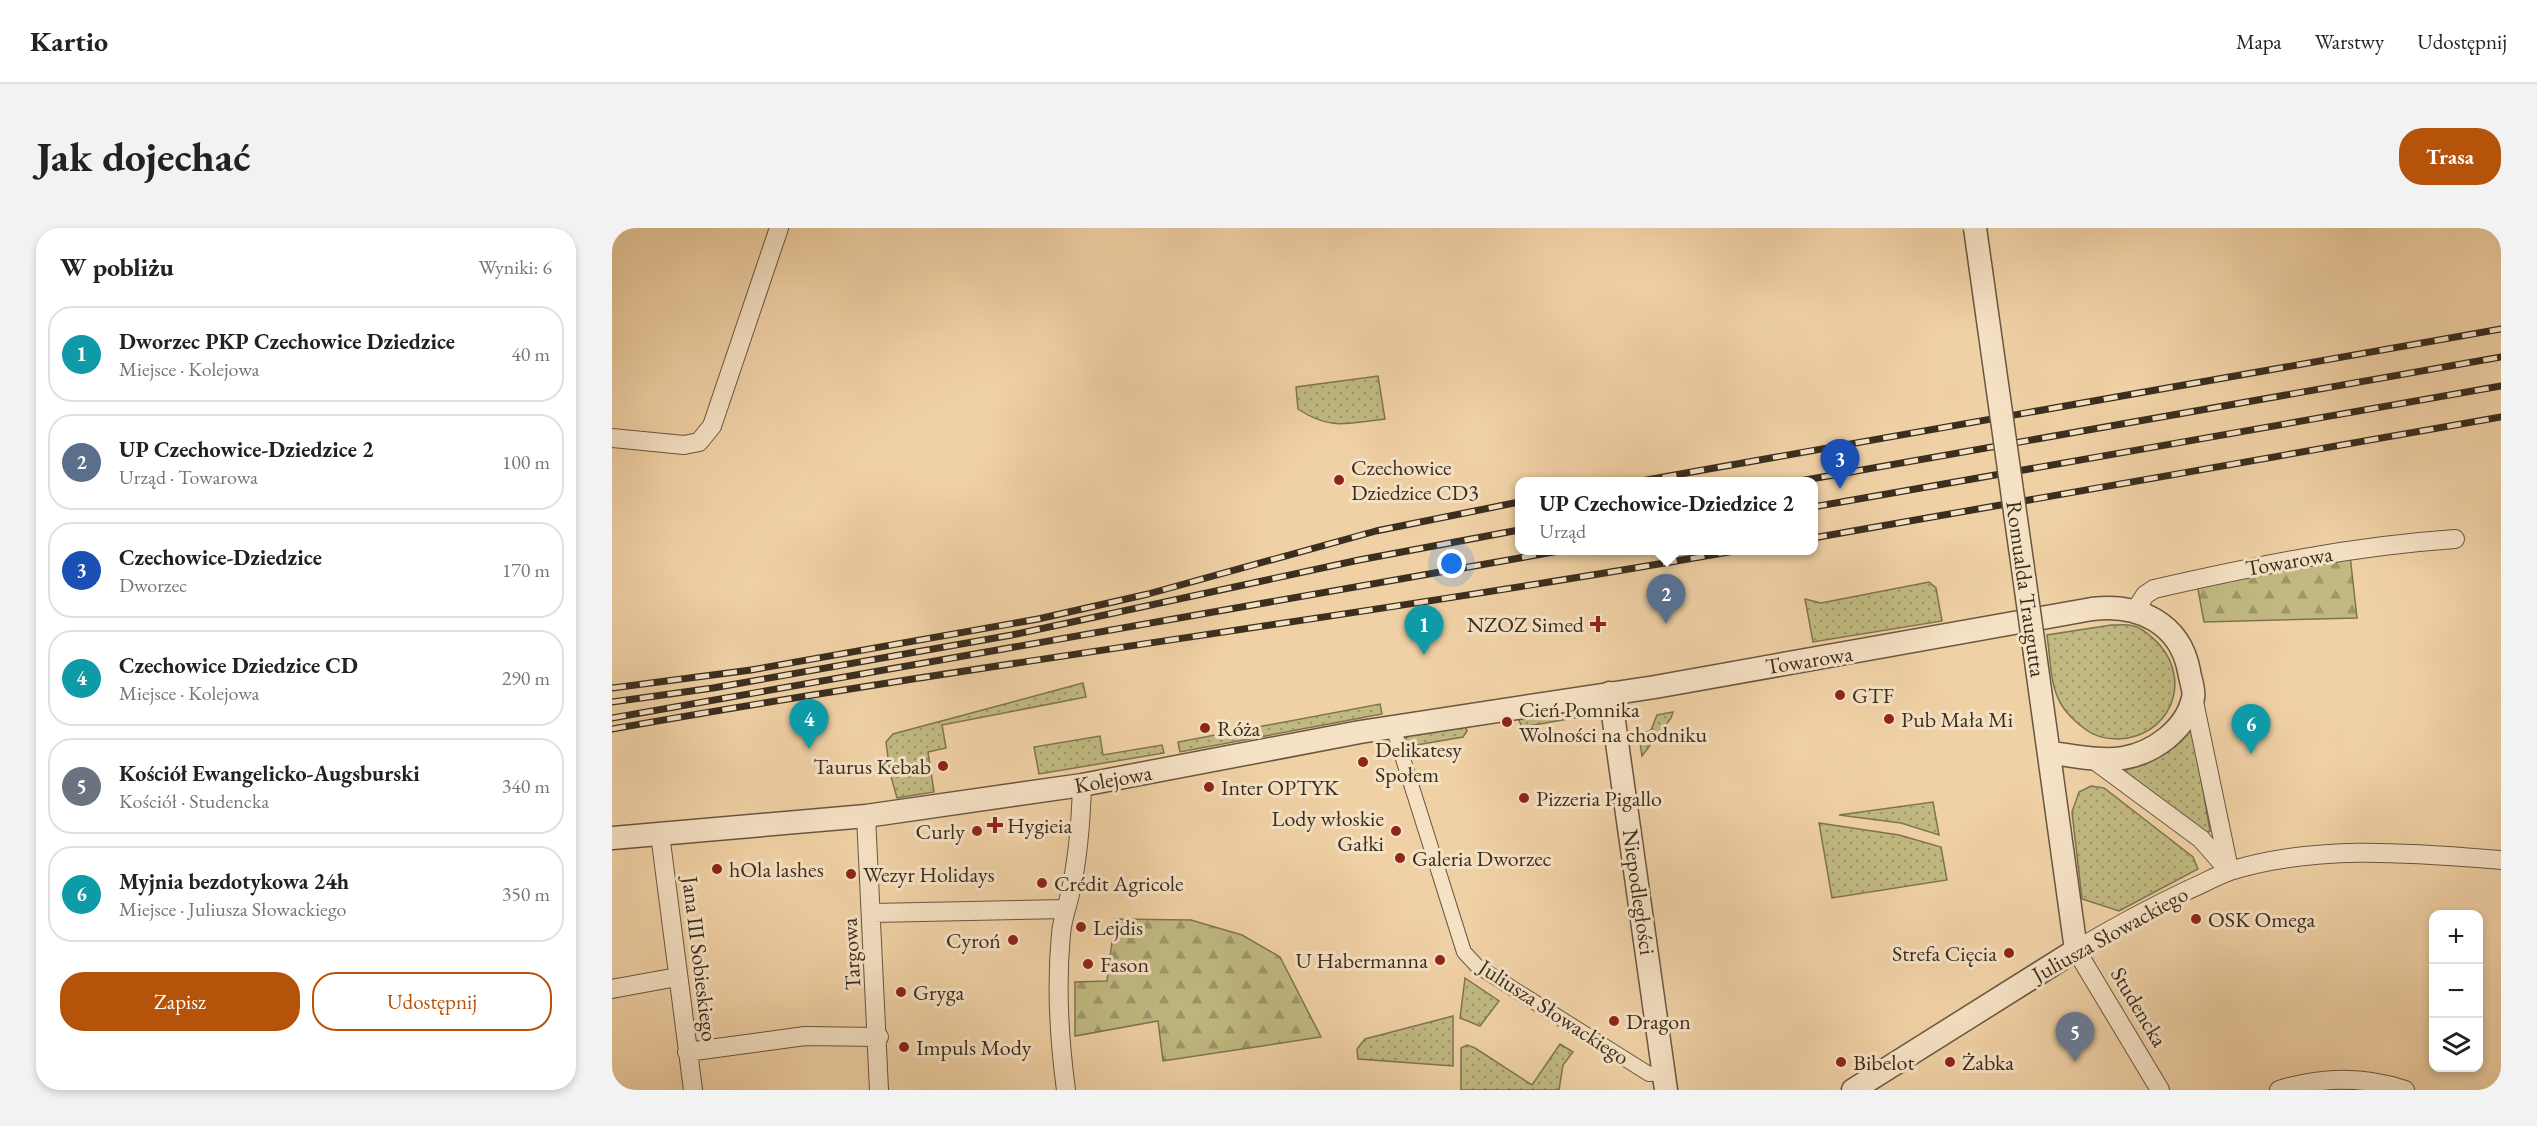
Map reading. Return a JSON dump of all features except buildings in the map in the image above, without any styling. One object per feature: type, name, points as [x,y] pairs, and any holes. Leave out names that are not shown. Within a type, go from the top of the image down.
[{"type":"street","points":[[612,438],[684,445],[699,442],[712,426],[779,228]]},
{"type":"street","name":"Romualda Traugutta","points":[[1975,228],[2076,950]]},
{"type":"street","name":"Towarowa","points":[[1610,693],[2105,608],[2135,611],[2145,595],[2154,589],[2266,563],[2405,542],[2455,539]]},
{"type":"street","points":[[2135,611],[2156,619],[2179,643],[2187,660],[2229,871]]},
{"type":"street","name":"Kolejowa","points":[[612,838],[866,816],[1082,784],[1393,728],[1610,693]]},
{"type":"street","name":"Niepodległości","points":[[1610,693],[1665,1082]]},
{"type":"street","points":[[2050,753],[2121,759],[2146,752],[2168,738],[2183,719],[2193,697]]},
{"type":"street","name":"Juliusza Słowackiego","points":[[1393,728],[1464,952],[1477,966],[1665,1082]]},
{"type":"street","points":[[2089,757],[2201,839],[2229,871]]},
{"type":"street","points":[[1066,1090],[1059,1010],[1061,933],[1070,894],[1081,814],[1082,784]]},
{"type":"street","name":"Targowa","points":[[866,816],[879,1036],[879,1090]]},
{"type":"street","name":"Jana III Sobieskiego","points":[[660,834],[693,1090]]},
{"type":"street","name":"Juliusza Słowackiego","points":[[1854,1090],[2140,912],[2229,871],[2289,859],[2346,853],[2422,854],[2501,860]]},
{"type":"street","points":[[873,913],[1065,909]]},
{"type":"street","name":"Studencka","points":[[2076,950],[2160,1090]]},
{"type":"street","points":[[612,988],[677,977]]},
{"type":"street","points":[[687,1052],[805,1036],[879,1036]]},
{"type":"street","points":[[2278,1090],[2348,1078],[2372,1081],[2405,1090]]},
{"type":"green space","points":[[1378,376],[1385,419],[1330,423],[1298,409],[1296,387]]},
{"type":"green space","points":[[2350,555],[2357,618],[2204,622],[2197,584]]},
{"type":"green space","points":[[1929,582],[1936,588],[1942,621],[1813,642],[1805,599],[1821,603]]},
{"type":"green space","points":[[2111,625],[2134,626],[2148,634],[2159,644],[2169,659],[2174,675],[2174,691],[2170,705],[2162,718],[2151,729],[2136,736],[2118,739],[2093,734],[2076,722],[2063,707],[2053,684],[2047,635]]},
{"type":"green space","points":[[1083,683],[1086,697],[942,725],[946,748],[928,752],[934,792],[897,798],[890,773],[886,742],[893,734]]},
{"type":"green space","points":[[1380,704],[1382,714],[1180,752],[1178,742]]},
{"type":"green space","points":[[1592,706],[1602,713],[1522,727],[1518,718]]},
{"type":"green space","points":[[1673,712],[1671,718],[1642,756],[1639,736],[1651,730],[1657,715]]},
{"type":"green space","points":[[1465,725],[1467,731],[1463,737],[1405,747],[1404,742],[1409,734]]},
{"type":"green space","points":[[2192,726],[2210,831],[2205,834],[2121,769],[2160,753],[2177,742]]},
{"type":"green space","points":[[1100,736],[1103,755],[1162,745],[1164,753],[1039,774],[1034,747]]},
{"type":"green space","points":[[2091,786],[2104,788],[2193,857],[2198,869],[2119,911],[2082,899],[2072,812],[2079,792]]},
{"type":"green space","points":[[1933,802],[1939,835],[1901,823],[1839,815]]},
{"type":"green space","points":[[1819,823],[1899,835],[1941,847],[1947,880],[1832,898]]},
{"type":"green space","points":[[1115,919],[1191,920],[1242,935],[1280,957],[1321,1037],[1163,1061],[1158,1021],[1075,1036],[1075,982],[1107,981]]},
{"type":"green space","points":[[1465,978],[1499,1001],[1480,1026],[1460,1018]]},
{"type":"green space","points":[[1453,1016],[1453,1066],[1358,1059],[1357,1049],[1365,1039]]},
{"type":"green space","points":[[1560,1044],[1573,1052],[1563,1065],[1559,1090],[1461,1090],[1461,1048],[1467,1045],[1532,1085]]},
{"type":"railway","points":[[1663,477],[2501,329]]},
{"type":"railway","points":[[1818,478],[2501,357]]},
{"type":"railway","points":[[1818,506],[2501,386]]},
{"type":"railway","points":[[1818,537],[2501,417]]},
{"type":"railway","points":[[612,688],[751,670],[1038,619],[1148,594],[1376,531],[1515,503]]},
{"type":"railway","points":[[612,702],[713,688],[1012,635],[1359,560],[1515,531]]},
{"type":"railway","points":[[612,718],[1537,555]]},
{"type":"railway","points":[[612,729],[894,682],[1711,555]]},
{"type":"place","name":"Czechowice Dziedzice CD3","points":[[1339,480]]},
{"type":"place","name":"Czechowice-Dziedzice","points":[[1840,489]]},
{"type":"place","name":"NZOZ Simed","points":[[1598,624]]},
{"type":"place","name":"UP Czechowice-Dziedzice 2","points":[[1666,624]]},
{"type":"place","name":"Dworzec PKP Czechowice Dziedzice","points":[[1424,655]]},
{"type":"place","name":"GTF","points":[[1840,695]]},
{"type":"place","name":"Pub Mała Mi","points":[[1889,719]]},
{"type":"place","name":"Cień Pomnika Wolności na chodniku","points":[[1507,722]]},
{"type":"place","name":"Róża","points":[[1205,728]]},
{"type":"place","name":"Czechowice Dziedzice CD","points":[[809,749]]},
{"type":"place","name":"Myjnia bezdotykowa 24h","points":[[2251,754]]},
{"type":"place","name":"Delikatesy Społem","points":[[1363,762]]},
{"type":"place","name":"Taurus Kebab","points":[[943,766]]},
{"type":"place","name":"Inter OPTYK","points":[[1209,787]]},
{"type":"place","name":"Pizzeria Pigallo","points":[[1524,798]]},
{"type":"place","name":"Hygieia","points":[[995,825]]},
{"type":"place","name":"Curly","points":[[977,831]]},
{"type":"place","name":"Lody włoskie Gałki","points":[[1396,831]]},
{"type":"place","name":"Galeria Dworzec","points":[[1400,858]]},
{"type":"place","name":"hOla lashes","points":[[717,869]]},
{"type":"place","name":"Wezyr Holidays","points":[[851,874]]},
{"type":"place","name":"Crédit Agricole","points":[[1042,883]]},
{"type":"place","name":"OSK Omega","points":[[2196,919]]},
{"type":"place","name":"Lejdis","points":[[1081,927]]},
{"type":"place","name":"Cyroń","points":[[1013,940]]},
{"type":"place","name":"Strefa Cięcia","points":[[2009,953]]},
{"type":"place","name":"U Habermanna","points":[[1440,960]]},
{"type":"place","name":"Fason","points":[[1088,964]]},
{"type":"place","name":"Gryga","points":[[901,992]]},
{"type":"place","name":"Dragon","points":[[1614,1021]]},
{"type":"place","name":"Impuls Mody","points":[[904,1047]]},
{"type":"place","name":"Bibelot","points":[[1841,1062]]},
{"type":"place","name":"Żabka","points":[[1950,1062]]},
{"type":"place","name":"Kościół Ewangelicko-Augsburski","points":[[2075,1062]]}]
